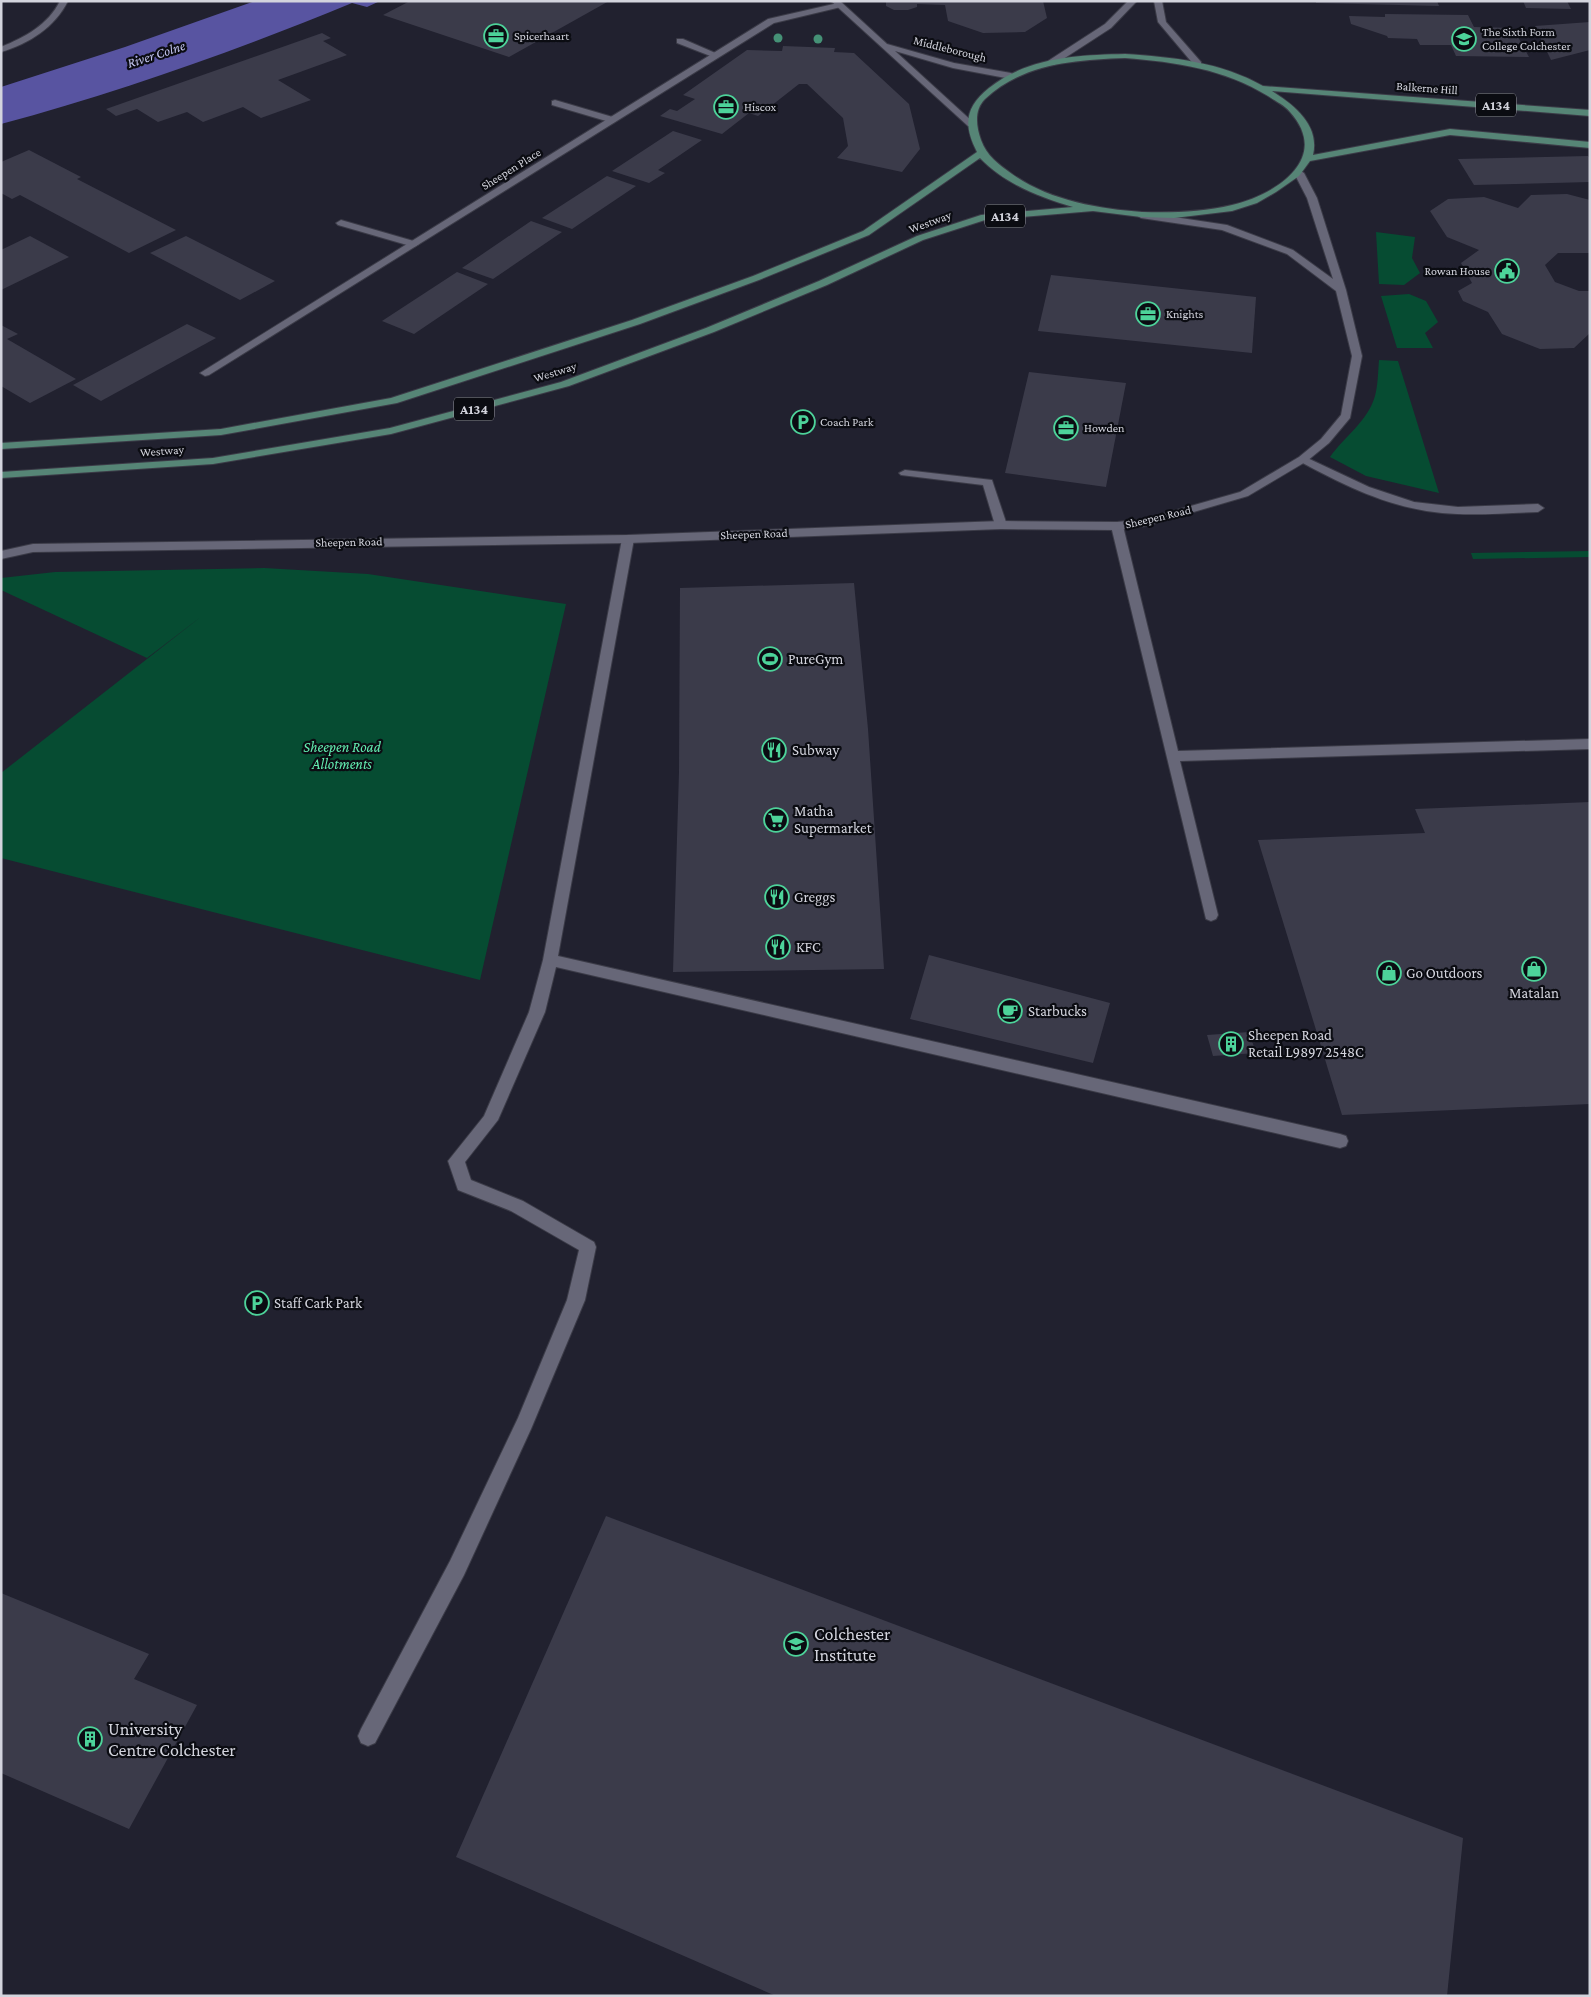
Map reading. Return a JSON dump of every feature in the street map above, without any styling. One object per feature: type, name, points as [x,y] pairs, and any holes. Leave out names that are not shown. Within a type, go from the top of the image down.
[{"type":"main road","name":"A134","points":[[1095,56],[1163,58],[1198,64],[1242,78],[1263,88],[1292,108],[1304,122],[1311,141],[1308,159],[1299,173],[1263,198],[1232,208],[1196,214],[1139,214],[1093,208],[1054,198],[1002,173],[981,153],[971,124],[974,110],[981,98],[1011,76],[1051,63],[1095,56]]},
{"type":"main road","name":"Balkerne Hill","points":[[1263,88],[1590,113]]},
{"type":"main road","name":"A134","points":[[1308,159],[1450,132],[1590,145]]},
{"type":"main road","name":"Westway","points":[[1,446],[221,432],[393,401],[636,322],[756,278],[866,233],[981,153]]},
{"type":"main road","name":"Westway","points":[[1,475],[213,461],[391,431],[565,384],[719,327],[823,283],[920,238],[984,217],[1093,208]]},
{"type":"street","points":[[1,50],[35,33],[53,18],[64,1]]},
{"type":"street","points":[[1051,63],[1108,26],[1133,1]]},
{"type":"street","points":[[1158,1],[1162,22],[1198,64]]},
{"type":"street","name":"Middleborough","points":[[836,3],[971,124]]},
{"type":"street","name":"Sheepen Place","points":[[205,373],[771,21],[836,3]]},
{"type":"street","points":[[680,41],[716,55]]},
{"type":"street","name":"Middleborough","points":[[884,45],[953,65],[1011,76]]},
{"type":"street","points":[[555,103],[613,120]]},
{"type":"street","name":"Sheepen Road","points":[[1,555],[43,548],[628,539],[1001,525],[1117,526],[1146,522],[1244,494],[1303,459],[1325,442],[1346,416],[1357,356],[1341,290],[1312,198],[1299,173]]},
{"type":"street","points":[[1139,214],[1224,227],[1290,252],[1341,290]]},
{"type":"street","points":[[341,223],[414,244]]},
{"type":"street","points":[[1303,459],[1377,494],[1416,506],[1450,510],[1538,508]]},
{"type":"street","points":[[905,473],[988,482],[1001,525]]},
{"type":"street","points":[[1117,526],[1211,915]]},
{"type":"street","points":[[368,1736],[457,1568],[525,1423],[576,1300],[588,1247],[517,1206],[464,1185],[456,1161],[490,1120],[537,1012],[550,960],[628,539]]},
{"type":"street","points":[[1174,756],[1590,744]]},
{"type":"street","points":[[550,960],[1340,1141]]},
{"type":"green space","points":[[1376,232],[1415,237],[1412,258],[1420,273],[1404,285],[1379,284]]},
{"type":"green space","points":[[1409,294],[1426,301],[1438,322],[1425,333],[1433,348],[1397,348],[1381,296]]},
{"type":"green space","points":[[1379,360],[1398,361],[1439,493],[1366,476],[1330,457],[1372,405],[1377,387]]},
{"type":"green space","points":[[1590,551],[1590,557],[1473,559],[1471,553]]},
{"type":"green space","name":"Sheepen Road Allotments","points":[[264,568],[368,574],[566,604],[480,980],[1,858],[1,773],[202,616],[147,658],[1,590],[1,578],[55,572]]},
{"type":"water","name":"River Colne","points":[[255,1],[380,1],[367,7],[352,3],[178,69],[46,112],[1,124],[1,87],[125,47]]},
{"type":"building","name":"Spicerhaart","points":[[410,1],[609,1],[509,57],[383,15]]},
{"type":"building","points":[[886,1],[1043,1],[1047,18],[1025,32],[983,33],[948,21],[945,5],[917,4],[917,7],[908,10],[894,10],[886,6]]},
{"type":"building","points":[[1316,1],[1437,1],[1439,6],[1316,3]]},
{"type":"building","points":[[1523,1],[1567,1],[1571,9],[1526,8]]},
{"type":"building","points":[[1385,14],[1468,15],[1474,27],[1513,28],[1529,57],[1456,56],[1451,45],[1420,45],[1417,39],[1388,38],[1387,36],[1351,24],[1349,16],[1385,17]]},
{"type":"building","points":[[1590,22],[1590,50],[1551,60],[1535,26]]},
{"type":"building","points":[[322,33],[331,38],[323,41],[347,55],[278,80],[311,100],[261,118],[243,107],[203,122],[187,112],[158,122],[137,109],[116,116],[106,109]]},
{"type":"building","name":"Hiscox","points":[[783,46],[835,48],[834,52],[854,53],[909,104],[920,149],[902,172],[837,158],[848,146],[843,118],[807,84],[799,84],[758,116],[749,113],[722,134],[660,116],[670,109],[677,111],[695,99],[683,95],[747,50],[782,51]]},
{"type":"building","points":[[673,131],[702,140],[658,170],[665,173],[649,183],[612,171]]},
{"type":"building","points":[[29,150],[81,177],[77,179],[176,230],[129,253],[20,195],[12,199],[1,193],[1,162]]},
{"type":"building","points":[[1588,156],[1590,158],[1590,182],[1474,185],[1458,159]]},
{"type":"building","points":[[607,176],[636,186],[572,229],[542,218]]},
{"type":"building","name":"Rowan House","points":[[1567,194],[1590,200],[1590,253],[1558,253],[1545,265],[1555,282],[1579,291],[1590,291],[1590,333],[1574,348],[1540,349],[1502,334],[1488,312],[1463,301],[1458,291],[1472,283],[1461,263],[1479,250],[1447,237],[1430,211],[1448,199],[1484,197],[1518,208],[1531,195]]},
{"type":"building","points":[[531,221],[562,232],[493,279],[462,268]]},
{"type":"building","points":[[30,236],[69,257],[1,290],[1,250]]},
{"type":"building","points":[[186,236],[275,281],[240,300],[150,253]]},
{"type":"building","points":[[457,272],[488,284],[414,334],[382,321]]},
{"type":"building","name":"Knights","points":[[1051,275],[1256,297],[1252,353],[1038,331]]},
{"type":"building","points":[[187,324],[216,338],[101,401],[73,385]]},
{"type":"building","points":[[1,325],[18,334],[7,339],[76,379],[30,403],[1,386]]},
{"type":"building","name":"Howden","points":[[1029,372],[1126,383],[1106,487],[1005,473]]},
{"type":"building","points":[[854,583],[868,729],[884,969],[673,972],[679,772],[680,588]]},
{"type":"building","points":[[1590,802],[1590,1104],[1342,1115],[1258,840],[1425,833],[1415,809]]},
{"type":"building","name":"Starbucks","points":[[929,955],[1110,1003],[1093,1063],[910,1019]]},
{"type":"building","name":"Sheepen Road Retail L9897 2548C","points":[[1249,1032],[1256,1053],[1213,1056],[1207,1035]]},
{"type":"building","points":[[606,1516],[1463,1838],[1447,1996],[776,1996],[456,1857]]},
{"type":"building","name":"University Centre Colchester","points":[[1,1593],[149,1654],[134,1679],[197,1705],[129,1829],[1,1773]]},
{"type":"place","name":"Spicerhaart","points":[[496,36]]},
{"type":"place","name":"The Sixth Form College Colchester","points":[[1464,39]]},
{"type":"place","name":"Hiscox","points":[[726,107]]},
{"type":"place","name":"Rowan House","points":[[1507,271]]},
{"type":"place","name":"Knights","points":[[1148,314]]},
{"type":"place","name":"Coach Park","points":[[803,422]]},
{"type":"place","name":"Howden","points":[[1066,428]]},
{"type":"place","name":"PureGym","points":[[770,659]]},
{"type":"place","name":"Subway","points":[[774,750]]},
{"type":"place","name":"Matha Supermarket","points":[[776,820]]},
{"type":"place","name":"Greggs","points":[[777,897]]},
{"type":"place","name":"KFC","points":[[778,947]]},
{"type":"place","name":"Matalan","points":[[1534,969]]},
{"type":"place","name":"Go Outdoors","points":[[1389,973]]},
{"type":"place","name":"Starbucks","points":[[1010,1011]]},
{"type":"place","name":"Sheepen Road Retail L9897 2548C","points":[[1231,1044]]},
{"type":"place","name":"Staff Cark Park","points":[[257,1303]]},
{"type":"place","name":"Colchester Institute","points":[[796,1644]]},
{"type":"place","name":"University Centre Colchester","points":[[90,1739]]}]
